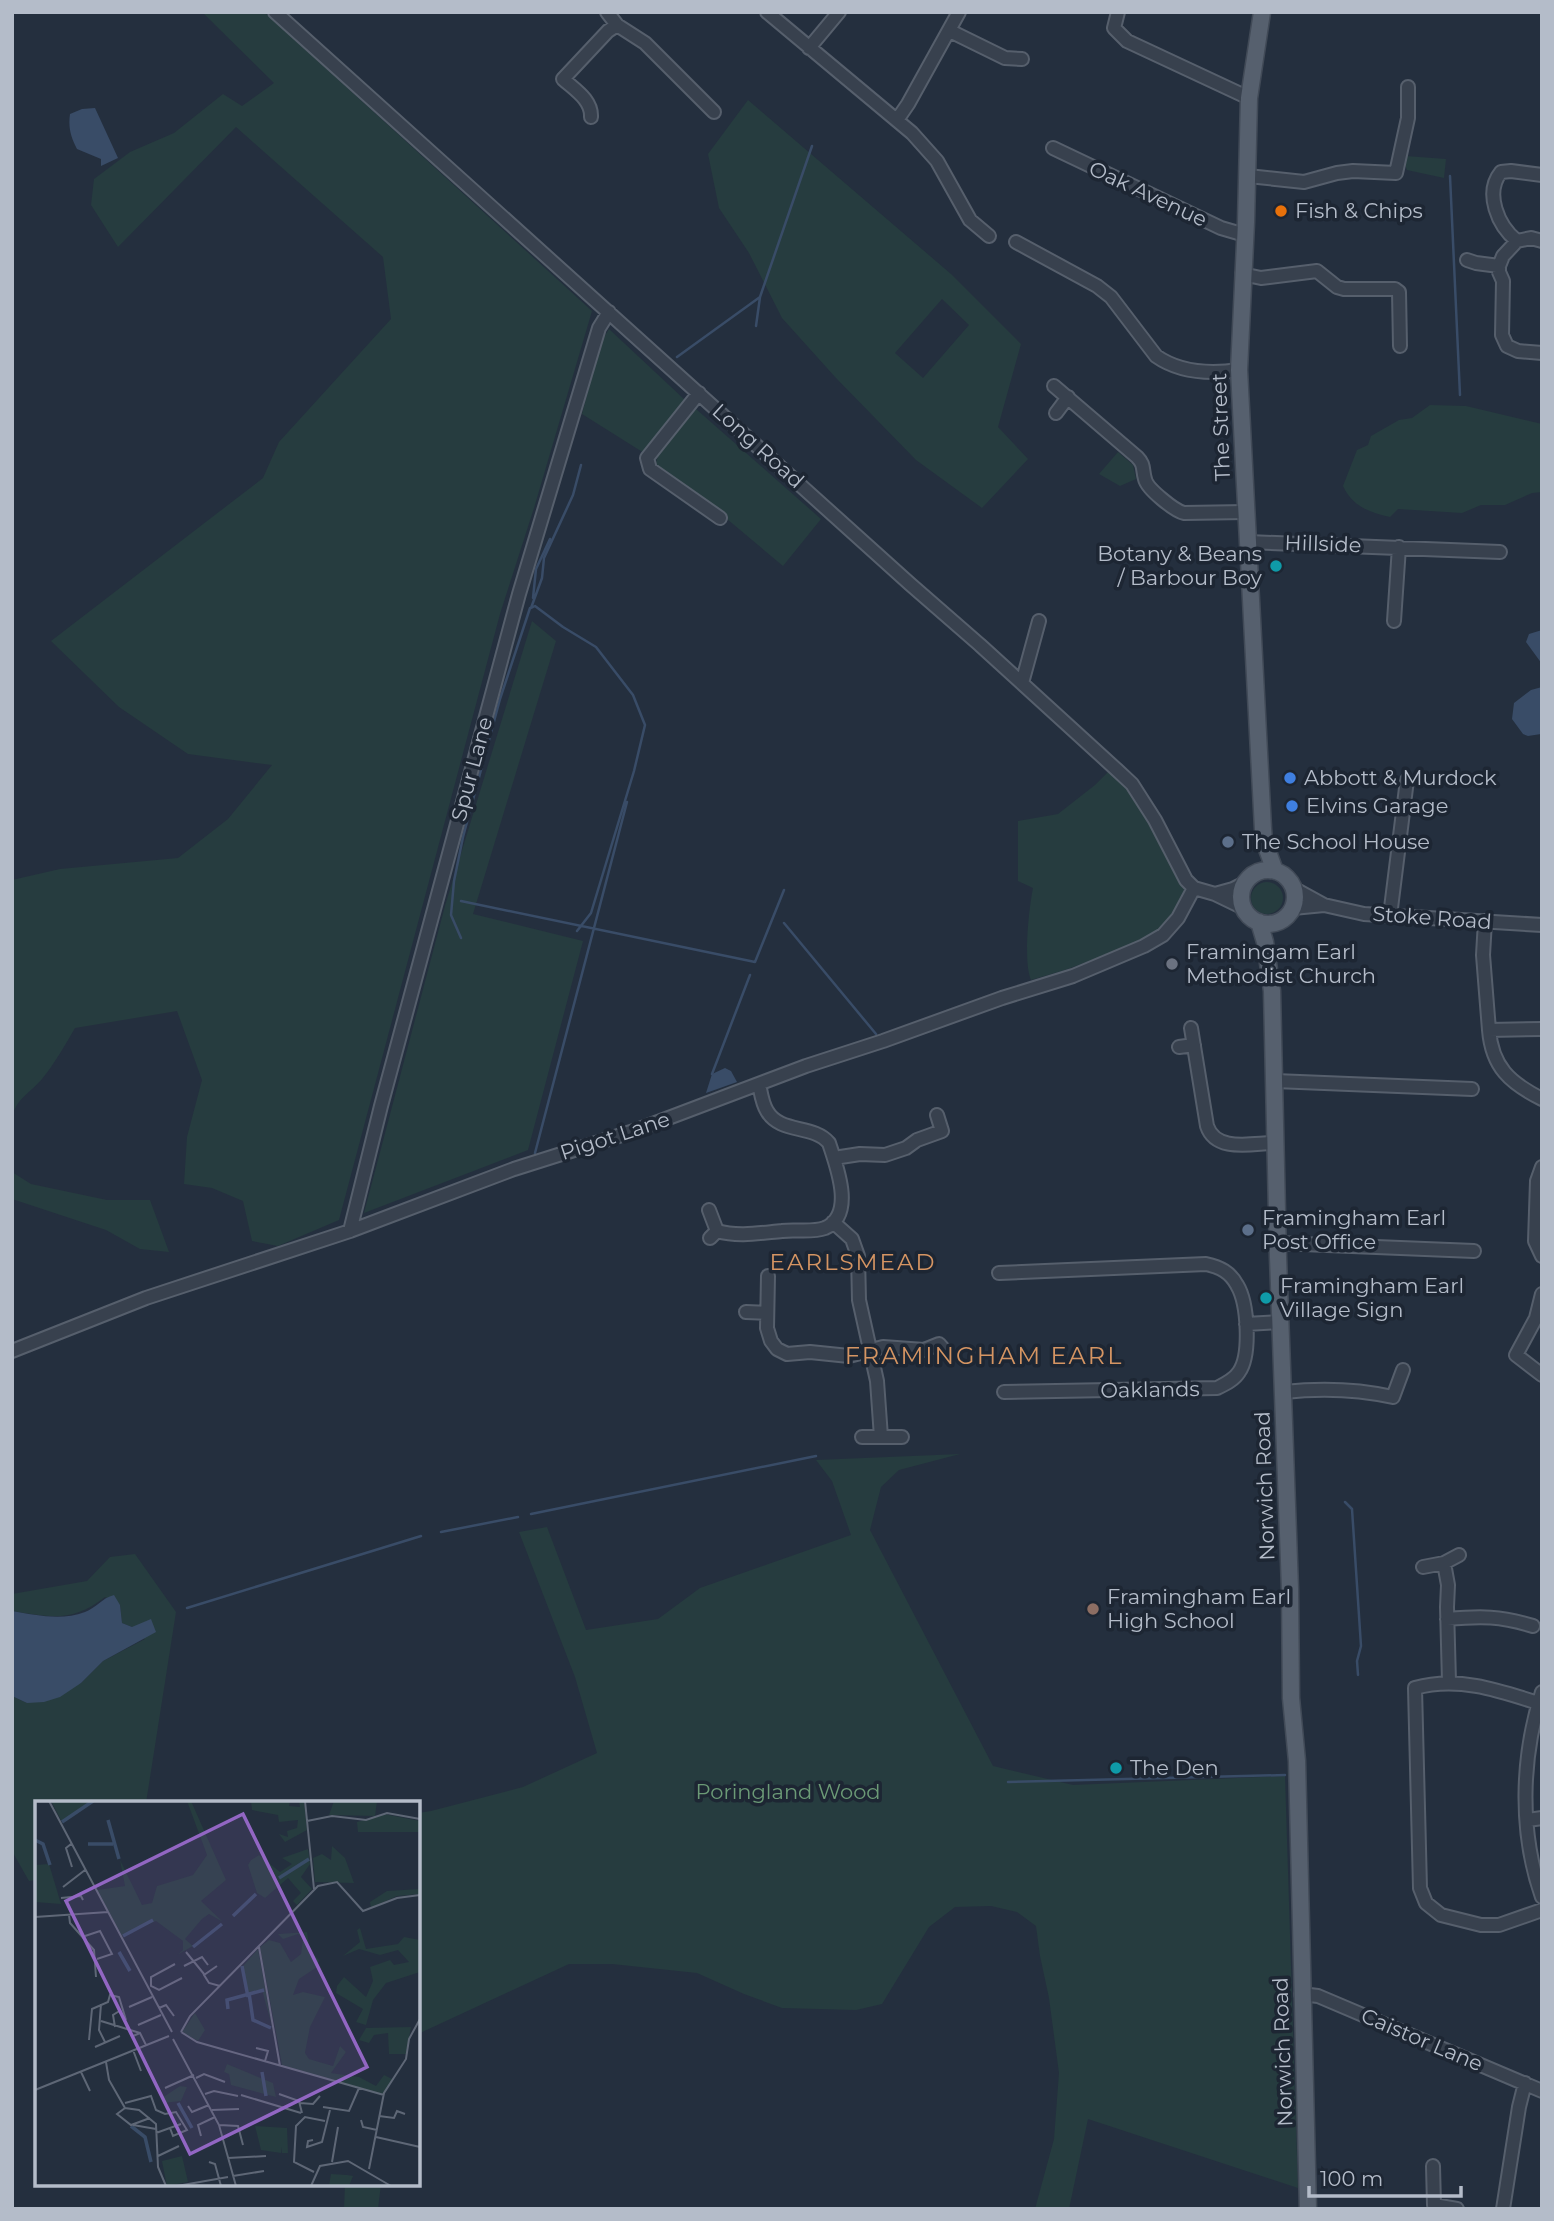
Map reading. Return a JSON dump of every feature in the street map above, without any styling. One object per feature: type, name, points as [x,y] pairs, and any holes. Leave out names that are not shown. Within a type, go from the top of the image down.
[{"type":"main road","name":"The Street","points":[[1262,12],[1249,98],[1239,370],[1264,841],[1275,871],[1285,876],[1293,888]]},
{"type":"main road","name":"The Street","points":[[1244,908],[1241,899],[1264,841]]},
{"type":"main road","points":[[1250,878],[1264,870],[1275,871]]},
{"type":"main road","points":[[1244,908],[1259,922],[1267,923],[1288,913],[1295,898],[1293,888]]},
{"type":"main road","name":"Norwich Road","points":[[1270,971],[1277,933],[1288,913]]},
{"type":"main road","name":"Norwich Road","points":[[1259,922],[1265,942],[1272,991],[1291,1698],[1297,1761],[1308,2209]]},
{"type":"street","name":"Long Road","points":[[275,12],[1132,784],[1156,820],[1180,871],[1194,888]]},
{"type":"street","points":[[607,12],[617,26],[645,43],[714,112]]},
{"type":"street","points":[[767,12],[929,150],[970,220],[989,236]]},
{"type":"street","points":[[809,48],[839,12]]},
{"type":"street","points":[[897,120],[959,12]]},
{"type":"street","points":[[1118,12],[1114,28],[1127,41],[1249,98]]},
{"type":"street","points":[[591,117],[592,108],[587,101],[558,75],[617,26]]},
{"type":"street","points":[[950,31],[1005,58],[1022,59]]},
{"type":"street","points":[[1248,176],[1304,182],[1353,171],[1396,173],[1408,118],[1408,87]]},
{"type":"street","name":"Oak Avenue","points":[[1053,148],[1221,228],[1245,235]]},
{"type":"street","points":[[1517,241],[1497,218],[1494,180],[1501,172],[1542,175]]},
{"type":"street","points":[[1542,241],[1531,238],[1517,241],[1503,256],[1499,266],[1503,281],[1502,335],[1507,346],[1518,351],[1542,354]]},
{"type":"street","points":[[1016,242],[1097,286],[1111,297],[1156,356],[1169,364],[1218,373],[1239,370]]},
{"type":"street","points":[[1467,260],[1499,266]]},
{"type":"street","points":[[1242,274],[1261,278],[1317,271],[1337,287],[1345,289],[1395,289],[1399,292],[1401,346]]},
{"type":"street","name":"Spur Lane","points":[[350,1231],[519,594],[599,328],[609,312]]},
{"type":"street","points":[[1054,386],[1143,463],[1148,486],[1176,510],[1184,513],[1245,512]]},
{"type":"street","points":[[699,393],[647,458],[650,469],[720,518]]},
{"type":"street","points":[[1056,413],[1068,397]]},
{"type":"street","name":"Hillside","points":[[1248,542],[1500,552]]},
{"type":"street","points":[[1394,621],[1399,547]]},
{"type":"street","points":[[1022,683],[1039,621]]},
{"type":"street","points":[[1390,916],[1406,780]]},
{"type":"street","points":[[1216,894],[1233,889],[1250,878]]},
{"type":"street","points":[[1194,888],[1216,894],[1244,908]]},
{"type":"street","name":"Pigot Lane","points":[[12,1351],[145,1298],[350,1231],[453,1190],[634,1131],[1002,998],[1073,976],[1144,946],[1163,935],[1178,918],[1194,888]]},
{"type":"street","name":"Stoke Road","points":[[1293,888],[1324,905],[1364,914],[1542,925]]},
{"type":"street","name":"Stoke Road","points":[[1288,913],[1324,905]]},
{"type":"street","points":[[1485,921],[1483,955],[1489,1030],[1494,1054],[1499,1067],[1521,1089],[1542,1099]]},
{"type":"street","points":[[1191,1028],[1207,1126],[1211,1135],[1224,1143],[1275,1143]]},
{"type":"street","points":[[1489,1030],[1542,1029]]},
{"type":"street","points":[[1179,1047],[1194,1045]]},
{"type":"street","points":[[1275,1081],[1472,1089]]},
{"type":"street","points":[[709,1210],[713,1235],[817,1230],[828,1227],[839,1214],[842,1188],[829,1143],[824,1137],[783,1125],[774,1119],[767,1111],[759,1084]]},
{"type":"street","points":[[834,1158],[860,1154],[885,1155],[906,1148],[917,1140],[944,1136],[937,1115]]},
{"type":"street","points":[[1542,1167],[1537,1181],[1535,1241],[1542,1256]]},
{"type":"street","points":[[833,1222],[852,1239],[858,1256],[859,1300],[877,1381],[881,1437]]},
{"type":"street","points":[[1278,1243],[1474,1251]]},
{"type":"street","name":"Oaklands","points":[[999,1273],[1206,1264],[1219,1267],[1238,1286],[1246,1324],[1244,1363],[1238,1374],[1217,1388],[1004,1392]]},
{"type":"street","points":[[768,1276],[767,1328],[777,1349],[787,1354],[810,1352],[849,1356],[883,1347],[924,1350],[940,1345]]},
{"type":"street","points":[[1542,1294],[1536,1318],[1517,1355],[1542,1375]]},
{"type":"street","points":[[746,1312],[766,1313]]},
{"type":"street","points":[[1246,1324],[1281,1322]]},
{"type":"street","points":[[1392,1411],[1393,1397],[1403,1370]]},
{"type":"street","points":[[1283,1392],[1303,1389],[1357,1390],[1393,1397]]},
{"type":"street","points":[[862,1437],[902,1437]]},
{"type":"street","points":[[1423,1567],[1444,1563],[1459,1555]]},
{"type":"street","points":[[1444,1563],[1448,1585],[1449,1682]]},
{"type":"street","points":[[1447,1619],[1481,1616],[1507,1618],[1533,1626]]},
{"type":"street","points":[[1542,1897],[1531,1859],[1525,1802],[1526,1773],[1540,1698],[1449,1682],[1415,1688],[1420,1888],[1426,1903],[1441,1915],[1481,1925],[1499,1925],[1542,1910]]},
{"type":"street","points":[[1528,1820],[1542,1818]]},
{"type":"street","name":"Caistor Lane","points":[[1301,1994],[1318,1996],[1542,2091]]},
{"type":"street","points":[[1503,2209],[1525,2083]]},
{"type":"street","points":[[1433,2166],[1434,2207],[1457,2209]]},
{"type":"green space","points":[[202,12],[264,12],[592,311],[500,614],[339,1220],[278,1246],[252,1241],[243,1201],[212,1188],[184,1184],[187,1137],[202,1080],[177,1011],[75,1028],[51,1067],[21,1100],[12,1117],[12,880],[60,869],[178,858],[228,819],[272,765],[188,754],[119,707],[51,641],[263,478],[279,442],[391,319],[383,257],[236,127],[118,247],[91,205],[94,179],[130,152],[174,133],[223,94],[242,106],[274,83]]},
{"type":"green space","points":[[748,100],[951,274],[1021,344],[998,427],[1028,459],[982,508],[916,460],[782,318],[749,253],[719,208],[708,154]],"holes":[[[942,299],[969,325],[923,378],[895,353]]]},
{"type":"green space","points":[[1406,156],[1446,159],[1444,178],[1407,170]]},
{"type":"green space","points":[[609,329],[685,400],[644,453],[582,414],[600,344]]},
{"type":"green space","points":[[1430,405],[1466,406],[1542,424],[1542,492],[1532,493],[1505,505],[1481,505],[1462,513],[1398,509],[1390,517],[1369,511],[1357,504],[1343,486],[1357,450],[1368,445],[1371,436],[1399,420],[1412,418]]},
{"type":"green space","points":[[696,409],[821,519],[783,566],[727,519],[660,470],[656,463],[658,455]]},
{"type":"green space","points":[[1118,452],[1133,465],[1136,479],[1120,486],[1099,474]]},
{"type":"green space","points":[[532,621],[556,641],[473,914],[583,941],[528,1150],[364,1213],[445,906]]},
{"type":"green space","points":[[1110,770],[1140,805],[1186,885],[1166,925],[1154,937],[1031,980],[1027,948],[1033,888],[1018,881],[1018,821],[1058,814]]},
{"type":"green space","points":[[1267,882],[1278,887],[1283,898],[1278,909],[1267,914],[1256,909],[1251,898],[1256,887]]},
{"type":"green space","points":[[12,1172],[31,1184],[107,1200],[150,1200],[169,1252],[140,1249],[106,1230],[12,1199]]},
{"type":"green space","name":"Poringland Wood","points":[[960,1454],[899,1470],[881,1487],[870,1530],[993,1766],[1073,1785],[1285,1776],[1298,2188],[1088,2119],[1069,2209],[1035,2209],[1054,2139],[1059,2073],[1049,1998],[1036,1926],[1017,1912],[991,1906],[955,1907],[929,1927],[882,2004],[856,2010],[782,2008],[697,1973],[612,1964],[569,1964],[420,2033],[420,1813],[523,1787],[597,1753],[575,1677],[519,1532],[547,1527],[586,1630],[658,1619],[700,1588],[851,1535],[832,1481],[816,1460]]},
{"type":"green space","points":[[135,1554],[176,1612],[146,1801],[35,1801],[35,1880],[29,1881],[12,1851],[12,1696],[27,1703],[81,1683],[103,1661],[145,1639],[132,1627],[122,1623],[120,1605],[105,1597],[82,1611],[50,1616],[12,1611],[12,1594],[87,1581],[110,1557]]},
{"type":"green space","points":[[345,2186],[381,2186],[378,2209],[344,2209]]},
{"type":"water","points":[[95,108],[118,158],[101,166],[101,159],[77,149],[70,128],[70,114]]},
{"type":"water","points":[[1542,630],[1542,664],[1526,642],[1529,634]]},
{"type":"water","points":[[1542,687],[1541,734],[1528,736],[1523,734],[1512,719],[1514,703],[1531,690]]},
{"type":"water","points":[[725,1068],[731,1071],[737,1082],[706,1093],[712,1074]]},
{"type":"water","points":[[114,1595],[120,1605],[122,1623],[132,1627],[151,1619],[156,1632],[103,1661],[81,1683],[60,1697],[27,1703],[12,1696],[12,1611],[48,1616],[76,1615]]},
{"type":"waterway","points":[[756,326],[760,297],[812,146]]},
{"type":"waterway","points":[[1450,176],[1460,395]]},
{"type":"waterway","points":[[677,357],[760,297]]},
{"type":"waterway","points":[[577,931],[591,913],[634,771],[645,725],[633,695],[596,647],[535,606],[531,608],[542,578],[544,558],[573,495],[581,465]]},
{"type":"waterway","points":[[533,598],[536,569],[550,539]]},
{"type":"waterway","points":[[461,938],[451,915],[454,881],[463,837],[500,699],[530,608]]},
{"type":"waterway","points":[[535,1153],[627,802]]},
{"type":"waterway","points":[[461,901],[755,962],[784,890]]},
{"type":"waterway","points":[[784,923],[876,1034]]},
{"type":"waterway","points":[[712,1074],[750,975]]},
{"type":"waterway","points":[[531,1514],[816,1456]]},
{"type":"waterway","points":[[1345,1502],[1352,1509],[1361,1646],[1357,1661],[1358,1675]]},
{"type":"waterway","points":[[441,1532],[518,1517]]},
{"type":"waterway","points":[[187,1608],[421,1536]]},
{"type":"waterway","points":[[1008,1782],[1285,1775]]},
{"type":"place","name":"Fish & Chips","points":[[1281,211]]},
{"type":"place","name":"Botany & Beans / Barbour Boy","points":[[1276,566]]},
{"type":"place","name":"Abbott & Murdock","points":[[1290,778]]},
{"type":"place","name":"Elvins Garage","points":[[1292,806]]},
{"type":"place","name":"The School House","points":[[1228,842]]},
{"type":"place","name":"Framingam Earl Methodist Church","points":[[1172,964]]},
{"type":"place","name":"Framingham Earl Post Office","points":[[1248,1230]]},
{"type":"place","name":"Framingham Earl Village Sign","points":[[1266,1298]]},
{"type":"place","name":"Framingham Earl High School","points":[[1093,1609]]},
{"type":"place","name":"The Den","points":[[1116,1768]]},
{"type":"district","name":"EARLSMEAD","points":[[853,1262]]},
{"type":"district","name":"FRAMINGHAM EARL","points":[[984,1356]]}]
